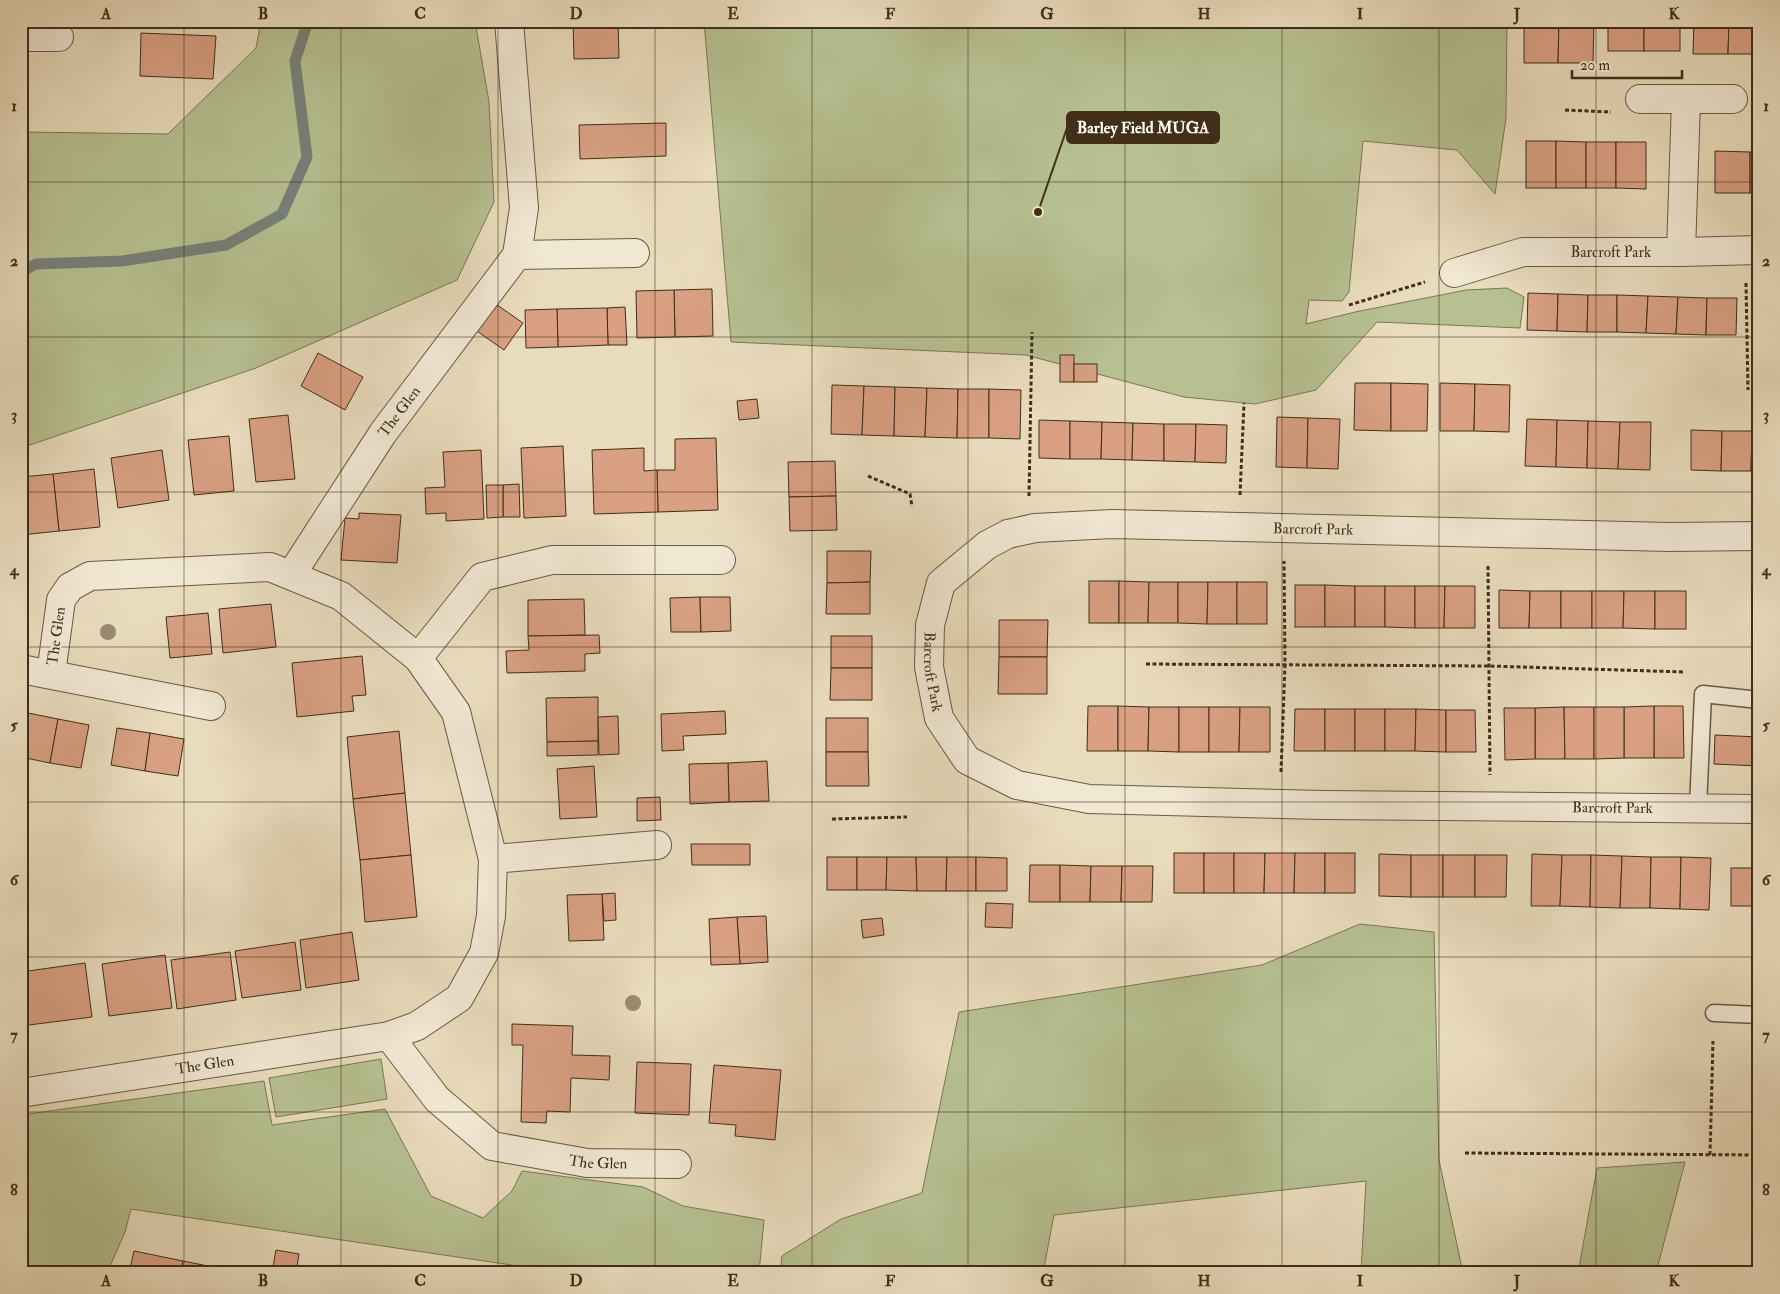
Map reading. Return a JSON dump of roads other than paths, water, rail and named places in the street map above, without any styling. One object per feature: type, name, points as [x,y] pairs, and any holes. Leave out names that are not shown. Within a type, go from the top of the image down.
[{"type":"street","name":"The Glen","points":[[291,575],[383,433],[517,255],[524,208],[509,21]]},
{"type":"street","points":[[21,37],[59,38]]},
{"type":"street","points":[[1630,105],[1686,100],[1733,99]]},
{"type":"street","points":[[1681,252],[1686,100]]},
{"type":"street","name":"Barcroft Park","points":[[1454,273],[1523,252],[1752,250]]},
{"type":"street","points":[[517,255],[635,253]]},
{"type":"street","name":"Barcroft Park","points":[[1759,536],[1659,537],[1112,524],[1035,528],[1008,534],[987,545],[941,583],[930,625],[929,658],[939,718],[967,760],[1017,785],[1088,799],[1279,804],[1759,809]]},
{"type":"street","points":[[418,658],[482,577],[552,560],[721,560]]},
{"type":"street","name":"The Glen","points":[[21,1093],[389,1036],[417,1026],[459,998],[484,953],[491,916],[493,859],[456,712],[418,658],[340,596],[270,567],[90,576],[70,587],[61,600],[51,674]]},
{"type":"street","name":"The Glen","points":[[21,669],[210,706]]},
{"type":"street","points":[[493,859],[657,845]]},
{"type":"street","name":"The Glen","points":[[389,1036],[437,1099],[492,1146],[586,1163],[677,1164]]},
{"type":"lane","points":[[1698,808],[1703,694],[1759,700]]},
{"type":"lane","points":[[1714,1013],[1759,1014]]},
{"type":"waterway","points":[[21,272],[36,264],[122,261],[226,245],[282,214],[307,157],[295,61],[308,21]]},
{"type":"place","name":"Barley Field MUGA","points":[[1038,212]]}]
